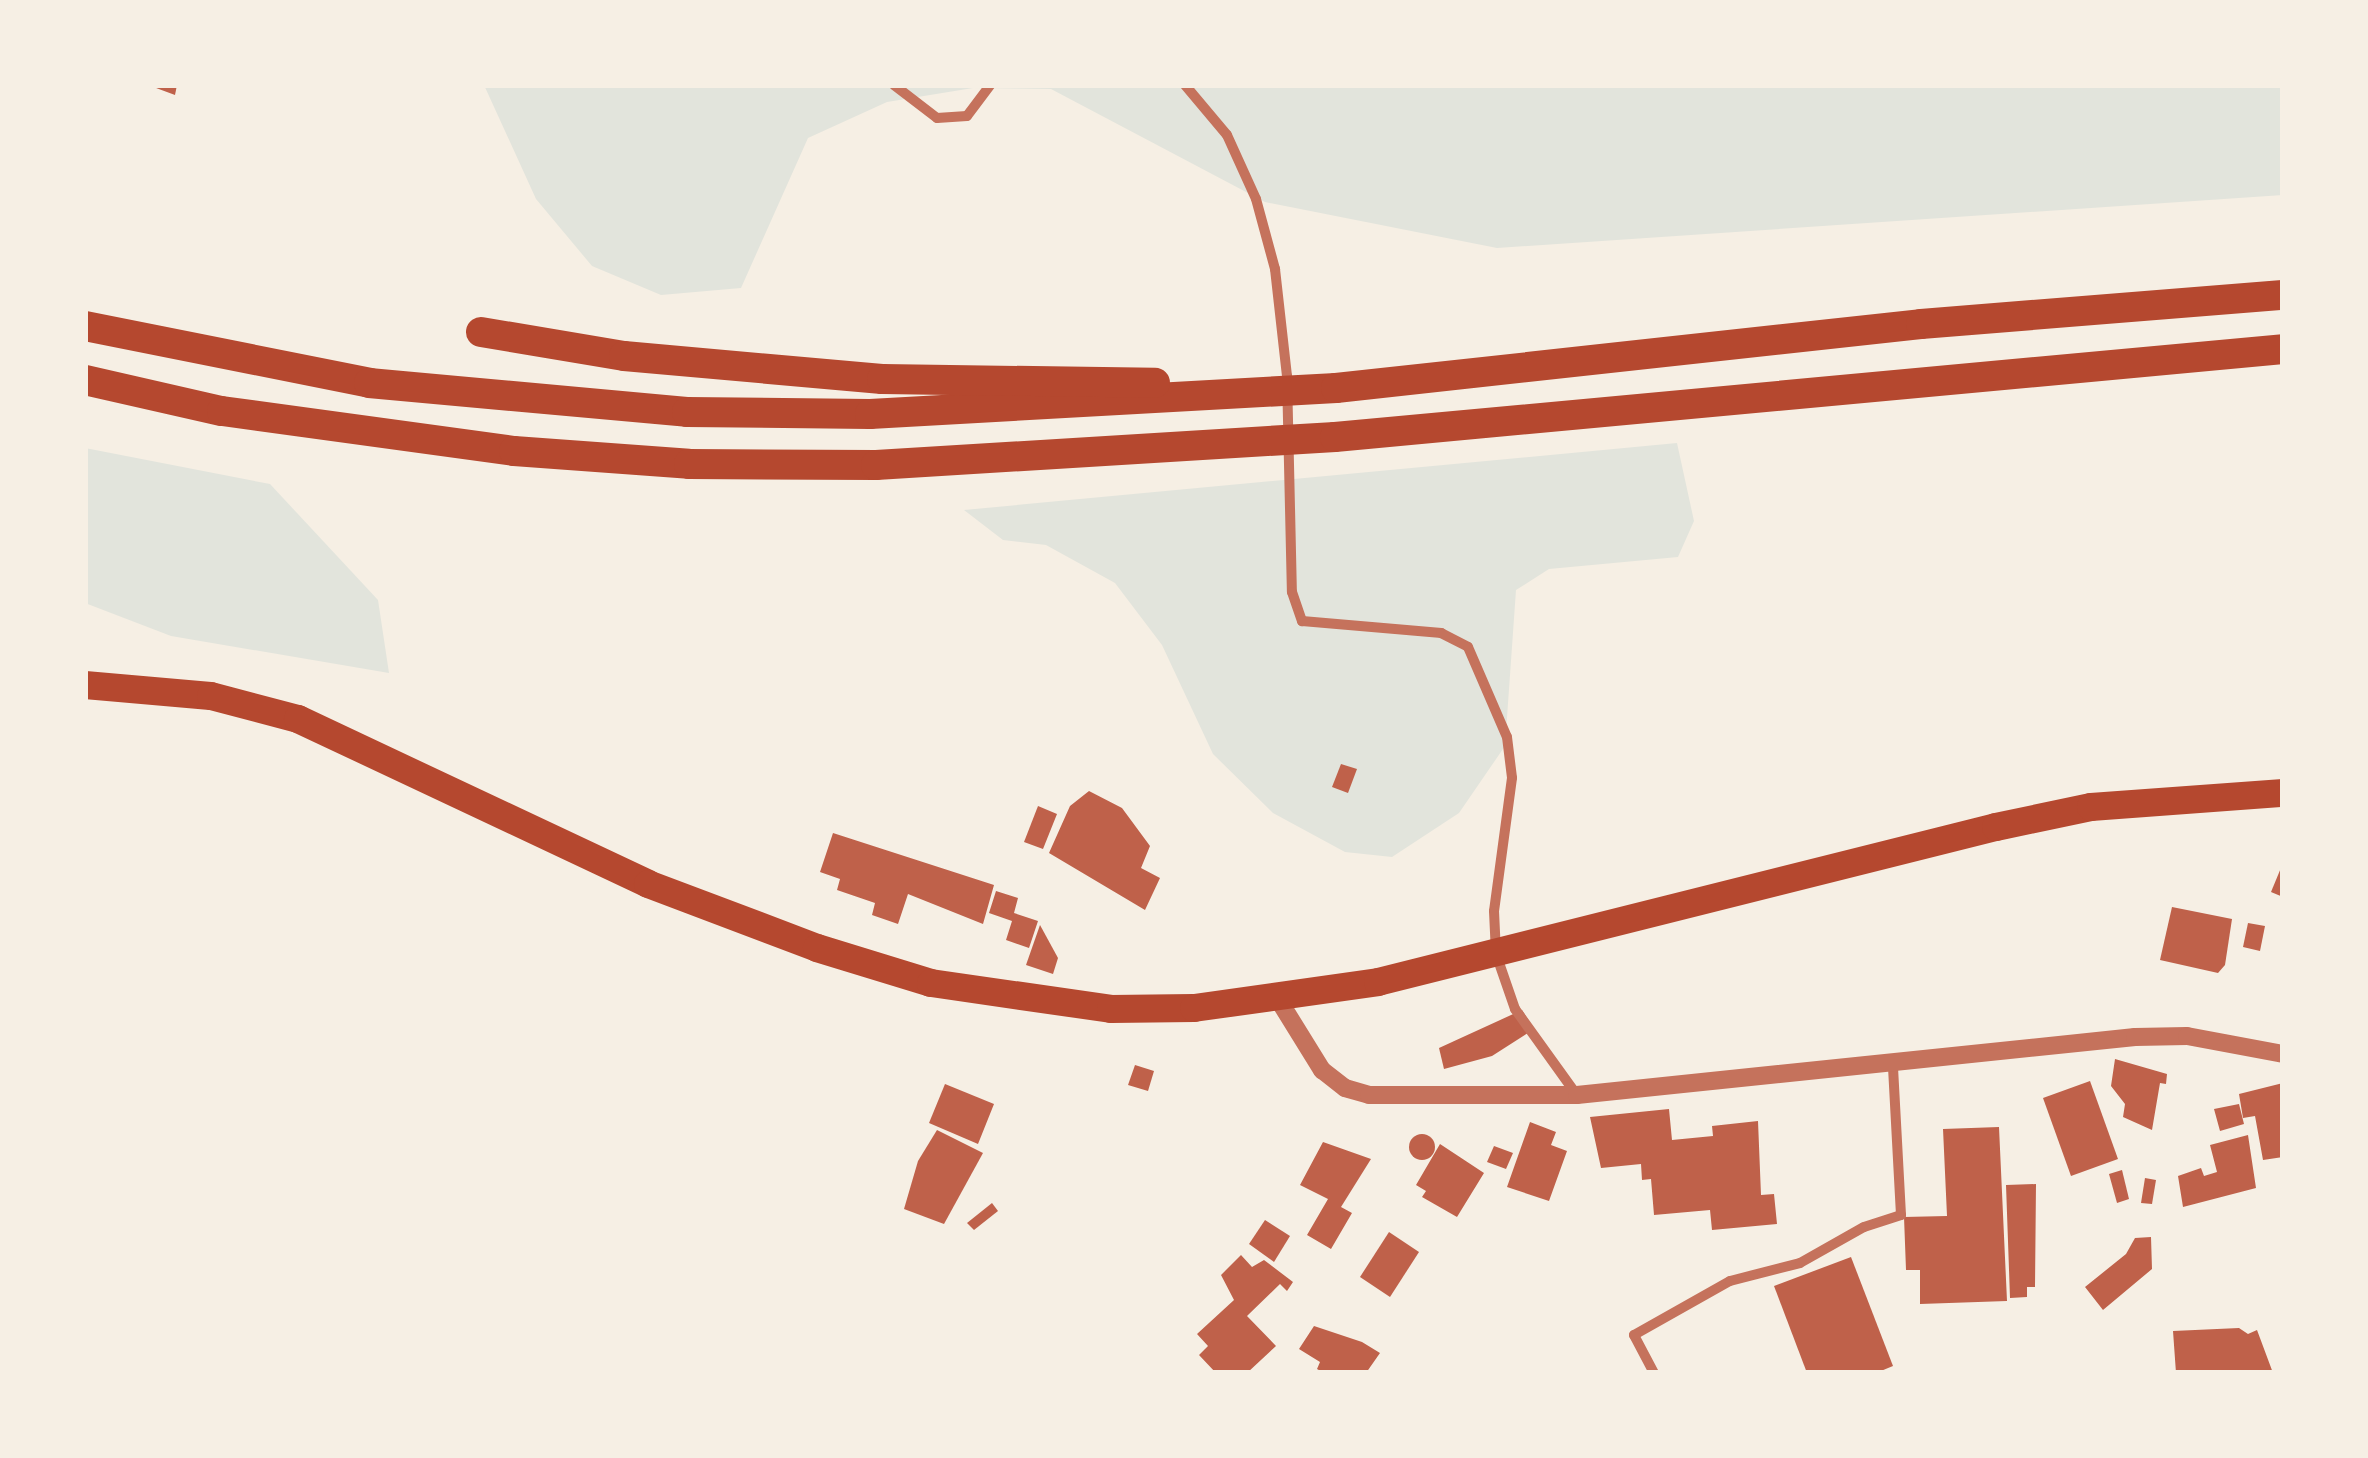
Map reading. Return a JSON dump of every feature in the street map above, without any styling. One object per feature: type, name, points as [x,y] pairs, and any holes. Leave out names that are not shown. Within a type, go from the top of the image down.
[{"type":"highway","points":[[85,326],[368,383],[687,412],[1052,408],[1336,388],[1610,356],[2283,295]]},
{"type":"highway","points":[[482,332],[624,356],[902,379],[1172,383],[1610,356]]},
{"type":"highway","points":[[85,391],[514,451],[689,464],[876,465],[1335,437],[2283,349]]},
{"type":"highway","points":[[85,380],[222,411]]},
{"type":"highway","points":[[85,685],[211,696],[298,719],[648,884],[931,983],[1112,1009],[1278,1000],[1496,954],[2072,811],[2283,793]]},
{"type":"street","points":[[894,85],[936,118],[967,116],[990,85]]},
{"type":"street","points":[[1185,85],[1227,135],[1256,198],[1275,269],[1287,376],[1292,592],[1302,621],[1441,633],[1468,647],[1507,737],[1512,778],[1494,911],[1496,954],[1515,1008],[1577,1095]]},
{"type":"street","points":[[1278,1000],[1322,1070],[1345,1088],[1369,1095],[1577,1095],[1892,1066],[2135,1037],[2188,1036],[2283,1054]]},
{"type":"street","points":[[1654,1373],[1634,1335],[1730,1280],[1800,1263],[1864,1227],[1901,1215],[1892,1066]]},
{"type":"shaded area","points":[[484,85],[2283,85],[2283,195],[1497,248],[1265,202],[1051,89],[973,88],[887,102],[808,138],[741,288],[661,295],[592,266],[536,199]]},
{"type":"shaded area","points":[[1677,443],[1694,521],[1678,557],[1549,569],[1516,590],[1505,746],[1459,813],[1392,857],[1345,852],[1273,813],[1213,754],[1162,645],[1115,583],[1046,545],[1003,540],[964,510]]},
{"type":"shaded area","points":[[85,448],[270,484],[378,600],[389,673],[171,636],[85,603]]},
{"type":"building","points":[[148,85],[177,85],[175,95]]},
{"type":"building","points":[[1341,764],[1357,769],[1348,793],[1332,787]]},
{"type":"building","points":[[1089,791],[1122,808],[1150,846],[1141,868],[1160,878],[1145,910],[1049,853],[1070,806]]},
{"type":"building","points":[[1038,806],[1057,814],[1043,849],[1024,842]]},
{"type":"building","points":[[833,833],[994,885],[983,924],[908,894],[898,924],[872,915],[875,903],[837,890],[840,879],[820,872]]},
{"type":"building","points":[[2283,863],[2283,897],[2271,892]]},
{"type":"building","points":[[996,891],[1018,898],[1014,913],[1038,921],[1029,948],[1006,940],[1012,921],[989,913]]},
{"type":"building","points":[[2172,907],[2232,919],[2225,965],[2218,973],[2160,960]]},
{"type":"building","points":[[2248,923],[2265,926],[2260,951],[2243,947]]},
{"type":"building","points":[[1040,925],[1058,958],[1053,974],[1026,965]]},
{"type":"building","points":[[1522,1010],[1534,1029],[1492,1056],[1444,1069],[1439,1048]]},
{"type":"building","points":[[2115,1059],[2167,1074],[2166,1084],[2160,1083],[2152,1130],[2123,1117],[2125,1104],[2111,1086]]},
{"type":"building","points":[[1135,1065],[1154,1071],[1148,1091],[1128,1085]]},
{"type":"building","points":[[2090,1081],[2118,1159],[2071,1176],[2043,1098]]},
{"type":"building","points":[[2283,1083],[2283,1157],[2263,1160],[2255,1116],[2243,1118],[2239,1094]]},
{"type":"building","points":[[945,1084],[994,1104],[978,1144],[929,1123]]},
{"type":"building","points":[[2239,1104],[2244,1124],[2220,1131],[2214,1109]]},
{"type":"building","points":[[1669,1109],[1672,1140],[1713,1136],[1712,1126],[1758,1121],[1761,1195],[1774,1194],[1777,1224],[1712,1230],[1710,1210],[1654,1215],[1651,1179],[1642,1180],[1641,1164],[1601,1168],[1590,1117]]},
{"type":"building","points":[[1530,1122],[1556,1132],[1551,1145],[1567,1151],[1549,1201],[1507,1187]]},
{"type":"building","points":[[1999,1127],[2007,1301],[1920,1304],[1920,1270],[1906,1270],[1904,1217],[1947,1216],[1943,1129]]},
{"type":"building","points":[[937,1130],[983,1153],[944,1224],[904,1209],[918,1161]]},
{"type":"building","points":[[1422,1134],[1431,1138],[1435,1147],[1431,1156],[1422,1160],[1413,1156],[1409,1147],[1413,1138]]},
{"type":"building","points":[[2248,1135],[2256,1188],[2183,1207],[2178,1176],[2201,1168],[2204,1176],[2217,1172],[2210,1145]]},
{"type":"building","points":[[1323,1142],[1371,1159],[1341,1207],[1352,1213],[1331,1249],[1307,1235],[1328,1199],[1300,1185]]},
{"type":"building","points":[[1440,1144],[1484,1173],[1457,1217],[1422,1197],[1426,1191],[1416,1185]]},
{"type":"building","points":[[1494,1146],[1513,1153],[1506,1169],[1487,1162]]},
{"type":"building","points":[[2122,1170],[2129,1199],[2117,1203],[2109,1174]]},
{"type":"building","points":[[2145,1178],[2156,1180],[2152,1204],[2141,1203]]},
{"type":"building","points":[[2036,1184],[2035,1287],[2027,1287],[2027,1297],[2010,1298],[2006,1185]]},
{"type":"building","points":[[992,1203],[998,1211],[974,1230],[967,1223]]},
{"type":"building","points":[[1265,1220],[1290,1236],[1274,1262],[1249,1244]]},
{"type":"building","points":[[1389,1232],[1419,1252],[1390,1297],[1360,1277]]},
{"type":"building","points":[[2151,1237],[2152,1269],[2103,1310],[2085,1287],[2126,1254],[2135,1238]]},
{"type":"building","points":[[1241,1255],[1252,1267],[1264,1260],[1293,1282],[1287,1291],[1280,1284],[1247,1316],[1276,1346],[1247,1373],[1216,1373],[1199,1355],[1208,1346],[1197,1334],[1234,1300],[1221,1275]]},
{"type":"building","points":[[1851,1257],[1893,1366],[1876,1373],[1807,1373],[1774,1286]]},
{"type":"building","points":[[1314,1326],[1362,1342],[1380,1353],[1366,1373],[1324,1373],[1317,1369],[1320,1362],[1299,1349]]},
{"type":"building","points":[[2239,1328],[2248,1334],[2257,1330],[2273,1373],[2176,1373],[2173,1331]]}]
